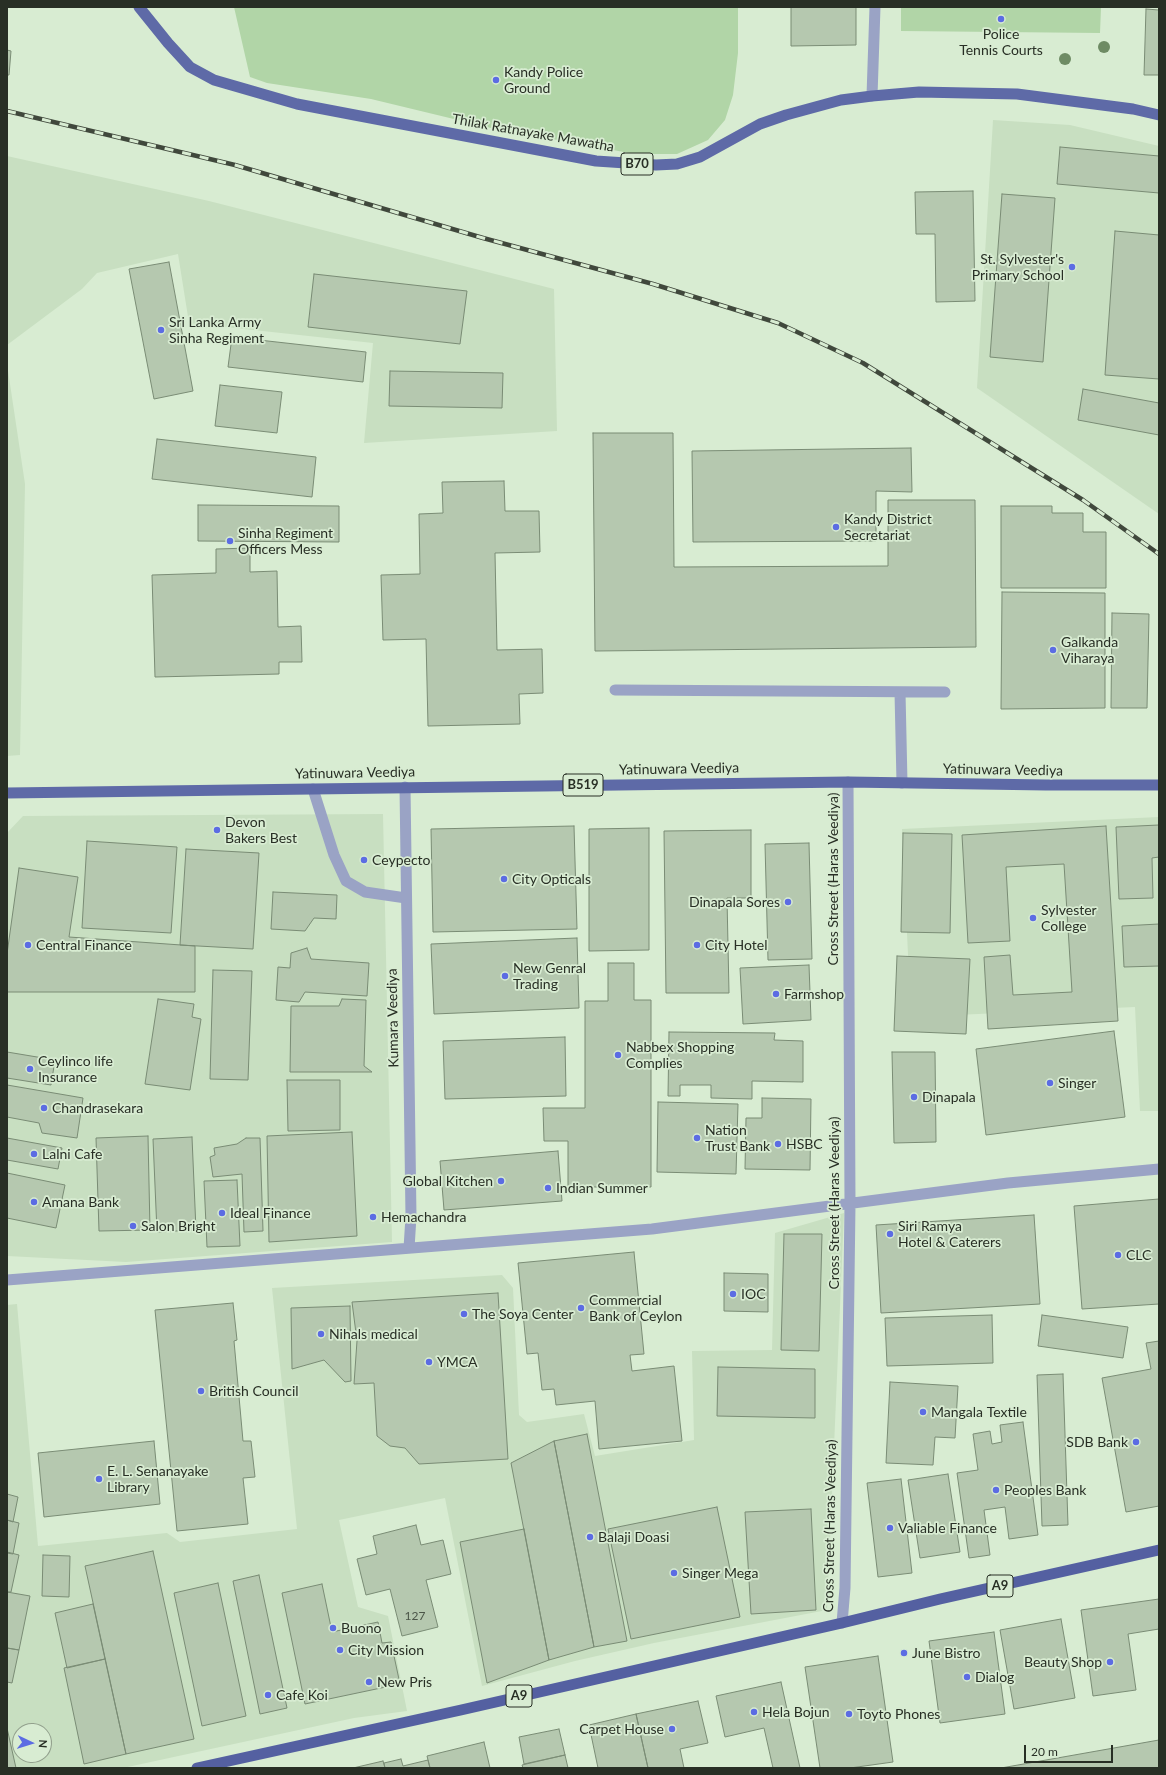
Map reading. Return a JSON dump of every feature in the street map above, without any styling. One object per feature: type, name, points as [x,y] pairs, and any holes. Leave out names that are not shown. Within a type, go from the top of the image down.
[{"type":"highway","name":"A9","points":[[196,1768],[842,1623],[940,1599],[1159,1550]]},
{"type":"main road","name":"Thilak Ratnayake Mawatha","points":[[139,7],[168,43],[190,66],[214,80],[296,104],[596,161],[656,166],[677,164],[700,157],[760,124],[786,115],[841,100],[919,92],[1017,94],[1134,109],[1159,115]]},
{"type":"main road","name":"Yatinuwara Veediya","points":[[7,793],[848,782],[1046,786],[1159,785]]},
{"type":"street","points":[[872,96],[875,7]]},
{"type":"street","points":[[615,690],[945,692]]},
{"type":"street","points":[[900,692],[902,783]]},
{"type":"street","name":"Cross Street (Haras Veediya)","points":[[842,1623],[845,1588],[850,1204],[848,782]]},
{"type":"street","name":"Kumara Veediya","points":[[405,787],[411,1217],[409,1248]]},
{"type":"street","points":[[313,789],[334,855],[346,881],[364,892],[406,898]]},
{"type":"street","points":[[7,1280],[652,1229],[1008,1183],[1159,1169]]},
{"type":"shaded area","name":"Kandy Police Ground","points":[[234,7],[738,7],[738,53],[733,95],[725,120],[708,140],[677,154],[635,154],[491,128],[371,99],[267,83],[250,77]]},
{"type":"shaded area","name":"Police Tennis Courts","points":[[901,7],[1101,7],[1100,33],[901,31]]},
{"type":"shaded area","name":"St. Sylvester's Primary School","points":[[993,120],[1070,125],[1159,146],[1159,514],[977,388]]},
{"type":"shaded area","points":[[7,156],[209,201],[554,289],[557,431],[364,443],[373,343],[189,323],[178,254],[97,273],[82,289],[7,345]]},
{"type":"shaded area","points":[[7,364],[25,484],[20,755],[7,756]]},
{"type":"shaded area","points":[[383,814],[392,1242],[126,1262],[7,1256],[7,833],[23,816]]},
{"type":"shaded area","name":"Sylvester College","points":[[1159,817],[1159,1111],[1140,1111],[1135,1007],[911,1017],[902,829]]},
{"type":"shaded area","points":[[844,1213],[827,1610],[654,1643],[575,1661],[482,1686],[445,1498],[339,1520],[358,1607],[388,1616],[407,1711],[354,1718],[123,1768],[7,1768],[7,1305],[17,1304],[38,1546],[167,1533],[180,1542],[297,1529],[272,1288],[502,1275],[513,1288],[519,1415],[527,1422],[584,1414],[595,1456],[694,1440],[692,1351],[772,1350],[775,1233]]},
{"type":"building","points":[[791,7],[856,7],[856,45],[791,46]]},
{"type":"building","points":[[1146,9],[1159,10],[1159,75],[1144,75]]},
{"type":"building","points":[[7,50],[11,51],[9,75],[7,75]]},
{"type":"building","points":[[1060,147],[1159,156],[1159,193],[1057,184]]},
{"type":"building","points":[[973,191],[975,301],[936,302],[935,234],[916,234],[915,192]]},
{"type":"building","points":[[1002,194],[1055,198],[1043,362],[990,357]]},
{"type":"building","points":[[1115,231],[1159,235],[1159,379],[1105,375]]},
{"type":"building","name":"Sri Lanka Army Sinha Regiment","points":[[169,262],[193,391],[154,399],[129,269]]},
{"type":"building","points":[[314,274],[467,291],[460,344],[308,327]]},
{"type":"building","points":[[232,337],[366,352],[363,382],[228,367]]},
{"type":"building","points":[[390,371],[503,373],[502,408],[389,406]]},
{"type":"building","points":[[220,385],[282,392],[277,433],[215,426]]},
{"type":"building","points":[[1083,389],[1159,403],[1159,435],[1078,420]]},
{"type":"building","points":[[593,433],[673,433],[674,567],[888,566],[888,500],[975,500],[976,647],[595,651]]},
{"type":"building","points":[[157,439],[316,457],[312,497],[152,479]]},
{"type":"building","points":[[911,448],[912,492],[876,491],[876,541],[693,542],[692,451]]},
{"type":"building","points":[[504,481],[505,511],[539,511],[540,552],[495,553],[497,650],[542,649],[543,693],[519,694],[520,724],[428,726],[426,639],[383,640],[381,575],[420,574],[419,514],[443,513],[442,482]]},
{"type":"building","points":[[198,505],[339,506],[339,542],[198,541]]},
{"type":"building","points":[[1001,506],[1052,506],[1052,513],[1083,513],[1083,532],[1106,532],[1106,588],[1001,588]]},
{"type":"building","points":[[250,548],[250,572],[277,571],[278,627],[301,626],[302,662],[279,662],[279,674],[155,677],[152,575],[216,573],[216,549]]},
{"type":"building","name":"Galkanda Viharaya","points":[[1002,592],[1105,593],[1105,708],[1001,709]]},
{"type":"building","points":[[1112,613],[1149,614],[1147,708],[1111,708]]},
{"type":"building","points":[[1159,825],[1159,857],[1152,858],[1153,898],[1119,899],[1116,827]]},
{"type":"building","name":"City Opticals","points":[[574,826],[577,929],[433,932],[431,829]]},
{"type":"building","points":[[1106,826],[1118,1021],[988,1029],[984,957],[1010,955],[1013,995],[1072,992],[1064,864],[1006,867],[1010,941],[968,943],[962,835]]},
{"type":"building","points":[[649,828],[649,950],[589,951],[589,829]]},
{"type":"building","name":"City Hotel","points":[[751,830],[751,898],[727,898],[729,993],[666,993],[664,831]]},
{"type":"building","points":[[903,833],[952,834],[950,933],[901,932]]},
{"type":"building","points":[[87,841],[177,847],[171,933],[82,928]]},
{"type":"building","name":"Dinapala Sores","points":[[809,843],[812,959],[768,960],[765,844]]},
{"type":"building","points":[[186,849],[259,853],[253,949],[180,945]]},
{"type":"building","points":[[19,868],[78,877],[69,937],[195,946],[195,992],[7,992],[7,954]]},
{"type":"building","points":[[273,892],[337,895],[336,919],[314,918],[305,931],[271,929]]},
{"type":"building","points":[[1159,924],[1159,966],[1124,967],[1122,926]]},
{"type":"building","name":"New Genral Trading","points":[[577,938],[579,1008],[434,1014],[431,944]]},
{"type":"building","points":[[307,948],[311,959],[369,963],[367,996],[305,992],[299,1002],[276,1000],[278,967],[290,968],[291,953]]},
{"type":"building","points":[[897,956],[970,959],[966,1034],[894,1031]]},
{"type":"building","name":"Nabbex Shopping Complies","points":[[608,963],[634,963],[634,1000],[651,1000],[651,1187],[568,1187],[568,1141],[544,1141],[543,1108],[585,1108],[585,1001],[608,1001]]},
{"type":"building","name":"Farmshop","points":[[809,965],[811,1020],[743,1024],[740,968]]},
{"type":"building","points":[[213,970],[252,971],[248,1080],[210,1079]]},
{"type":"building","points":[[158,999],[194,1004],[192,1017],[201,1019],[190,1090],[145,1084]]},
{"type":"building","points":[[342,999],[366,1000],[364,1066],[372,1072],[290,1072],[291,1006],[339,1006]]},
{"type":"building","name":"Singer","points":[[1114,1031],[1125,1117],[986,1135],[976,1049]]},
{"type":"building","points":[[669,1032],[775,1033],[774,1040],[803,1041],[803,1082],[752,1081],[752,1099],[711,1098],[711,1085],[680,1085],[680,1096],[668,1096]]},
{"type":"building","points":[[565,1037],[566,1096],[445,1099],[443,1041]]},
{"type":"building","name":"Ceylinco life Insurance","points":[[7,1052],[55,1060],[51,1085],[7,1078]]},
{"type":"building","name":"Dinapala","points":[[892,1052],[935,1052],[936,1142],[894,1143]]},
{"type":"building","points":[[287,1080],[340,1080],[340,1130],[288,1131]]},
{"type":"building","name":"Chandrasekara","points":[[7,1085],[83,1098],[77,1138],[42,1133],[39,1123],[7,1117]]},
{"type":"building","name":"HSBC","points":[[762,1098],[811,1099],[810,1170],[745,1169],[746,1118],[762,1118]]},
{"type":"building","name":"Nation Trust Bank","points":[[658,1102],[738,1104],[736,1174],[657,1172]]},
{"type":"building","points":[[352,1132],[357,1236],[269,1242],[267,1136]]},
{"type":"building","points":[[148,1136],[150,1230],[99,1231],[96,1138]]},
{"type":"building","points":[[192,1137],[196,1230],[157,1232],[153,1139]]},
{"type":"building","name":"Lalni Cafe","points":[[7,1138],[62,1148],[58,1169],[7,1160]]},
{"type":"building","points":[[246,1138],[260,1138],[263,1231],[244,1232],[242,1174],[213,1177],[210,1157],[215,1155],[214,1148],[237,1144]]},
{"type":"building","name":"Global Kitchen","points":[[558,1151],[562,1201],[444,1210],[440,1161]]},
{"type":"building","name":"Amana Bank","points":[[7,1173],[65,1185],[56,1228],[7,1218]]},
{"type":"building","name":"Ideal Finance","points":[[237,1180],[240,1246],[207,1247],[204,1181]]},
{"type":"building","name":"CLC","points":[[1159,1199],[1159,1304],[1082,1309],[1074,1206]]},
{"type":"building","points":[[1034,1215],[1040,1304],[881,1313],[876,1225]]},
{"type":"building","points":[[784,1234],[822,1234],[819,1351],[781,1350]]},
{"type":"building","name":"Commercial Bank of Ceylon","points":[[634,1252],[644,1354],[630,1355],[632,1371],[674,1366],[682,1441],[599,1449],[595,1401],[556,1405],[554,1389],[542,1390],[538,1353],[527,1354],[518,1263]]},
{"type":"building","points":[[724,1273],[768,1274],[768,1312],[724,1311]]},
{"type":"building","name":"YMCA","points":[[498,1293],[508,1459],[419,1464],[405,1448],[390,1446],[377,1436],[374,1383],[354,1384],[357,1341],[352,1302]]},
{"type":"building","name":"British Council","points":[[233,1303],[237,1340],[234,1341],[243,1441],[251,1441],[255,1477],[243,1478],[248,1524],[177,1531],[155,1310]]},
{"type":"building","name":"Nihals medical","points":[[350,1306],[351,1381],[345,1382],[324,1360],[292,1369],[291,1308]]},
{"type":"building","points":[[992,1315],[993,1363],[887,1366],[885,1318]]},
{"type":"building","points":[[1042,1315],[1128,1327],[1123,1358],[1038,1346]]},
{"type":"building","name":"SDB Bank","points":[[1159,1341],[1159,1506],[1126,1512],[1102,1378],[1151,1369],[1146,1343]]},
{"type":"building","points":[[718,1367],[815,1369],[815,1418],[717,1416]]},
{"type":"building","points":[[1063,1374],[1068,1525],[1042,1526],[1037,1375]]},
{"type":"building","name":"Mangala Textile","points":[[890,1382],[958,1386],[955,1438],[935,1437],[933,1465],[886,1463]]},
{"type":"building","name":"Peoples Bank","points":[[1023,1422],[1038,1535],[1009,1539],[1005,1507],[984,1510],[990,1555],[969,1558],[957,1473],[978,1470],[973,1434],[990,1431],[992,1444],[1002,1442],[1000,1425]]},
{"type":"building","name":"Balaji Doasi","points":[[587,1434],[627,1641],[594,1647],[554,1441]]},
{"type":"building","name":"E. L. Senanayake Library","points":[[154,1441],[160,1504],[44,1517],[38,1453]]},
{"type":"building","points":[[554,1441],[594,1647],[549,1660],[511,1463]]},
{"type":"building","points":[[948,1474],[960,1552],[920,1558],[908,1480]]},
{"type":"building","name":"Valiable Finance","points":[[901,1479],[912,1573],[878,1577],[867,1483]]},
{"type":"building","points":[[7,1494],[18,1497],[13,1522],[7,1520]]},
{"type":"building","name":"Singer Mega","points":[[717,1507],[740,1617],[631,1639],[608,1529]]},
{"type":"building","points":[[811,1509],[816,1610],[751,1614],[745,1512]]},
{"type":"building","points":[[7,1520],[19,1523],[13,1554],[7,1553]]},
{"type":"building","points":[[416,1525],[421,1545],[443,1540],[451,1574],[426,1580],[438,1627],[402,1636],[390,1589],[366,1595],[357,1559],[377,1554],[373,1536]]},
{"type":"building","points":[[524,1529],[549,1660],[487,1683],[460,1542]]},
{"type":"building","points":[[153,1551],[194,1739],[126,1754],[85,1566]]},
{"type":"building","points":[[7,1552],[19,1555],[11,1592],[7,1592]]},
{"type":"building","points":[[43,1555],[70,1556],[69,1597],[42,1596]]},
{"type":"building","points":[[259,1575],[287,1708],[260,1714],[233,1581]]},
{"type":"building","points":[[218,1583],[246,1716],[202,1726],[174,1593]]},
{"type":"building","points":[[322,1584],[332,1632],[378,1622],[382,1643],[391,1642],[400,1684],[305,1704],[282,1593]]},
{"type":"building","points":[[7,1592],[30,1596],[19,1650],[7,1648]]},
{"type":"building","name":"Beauty Shop","points":[[1159,1599],[1159,1629],[1128,1634],[1136,1690],[1093,1696],[1081,1610]]},
{"type":"building","points":[[93,1604],[105,1659],[67,1668],[55,1613]]},
{"type":"building","points":[[1061,1619],[1075,1698],[1014,1709],[1000,1630]]},
{"type":"building","name":"Dialog","points":[[994,1632],[1005,1714],[940,1723],[929,1641]]},
{"type":"building","points":[[7,1648],[19,1650],[12,1683],[7,1682]]},
{"type":"building","name":"Toyto Phones","points":[[878,1656],[893,1762],[850,1768],[820,1768],[805,1667]]},
{"type":"building","points":[[105,1659],[126,1754],[84,1764],[64,1668]]},
{"type":"building","name":"Hela Bojun","points":[[781,1682],[800,1768],[773,1768],[764,1728],[725,1737],[716,1696]]},
{"type":"building","name":"Carpet House","points":[[698,1701],[708,1743],[680,1749],[684,1768],[648,1768],[636,1714]]},
{"type":"building","points":[[636,1714],[648,1768],[598,1768],[589,1725]]},
{"type":"building","points":[[7,1728],[12,1750],[12,1763],[15,1763],[16,1768],[7,1768]]},
{"type":"building","points":[[559,1729],[565,1755],[524,1764],[519,1737]]},
{"type":"building","points":[[1159,1740],[1159,1768],[1001,1768]]},
{"type":"building","points":[[484,1742],[490,1768],[430,1768],[427,1756]]},
{"type":"building","points":[[565,1755],[568,1768],[523,1768],[522,1765]]},
{"type":"building","points":[[401,1759],[403,1766],[428,1760],[430,1768],[385,1768],[384,1763]]},
{"type":"building","points":[[383,1761],[385,1768],[353,1768]]},
{"type":"railway","points":[[7,111],[235,165],[483,238],[653,284],[778,323],[863,363],[1083,500],[1159,554]]},
{"type":"place","name":"Police Tennis Courts","points":[[1001,19]]},
{"type":"place","name":"Kandy Police Ground","points":[[496,80]]},
{"type":"place","name":"St. Sylvester's Primary School","points":[[1072,267]]},
{"type":"place","name":"Sri Lanka Army Sinha Regiment","points":[[161,330]]},
{"type":"place","name":"Kandy District Secretariat","points":[[836,527]]},
{"type":"place","name":"Sinha Regiment Officers Mess","points":[[230,541]]},
{"type":"place","name":"Galkanda Viharaya","points":[[1053,650]]},
{"type":"place","name":"Devon Bakers Best","points":[[217,830]]},
{"type":"place","name":"Ceypecto","points":[[364,860]]},
{"type":"place","name":"City Opticals","points":[[504,879]]},
{"type":"place","name":"Dinapala Sores","points":[[788,902]]},
{"type":"place","name":"Sylvester College","points":[[1033,918]]},
{"type":"place","name":"Central Finance","points":[[28,945]]},
{"type":"place","name":"City Hotel","points":[[697,945]]},
{"type":"place","name":"New Genral Trading","points":[[505,976]]},
{"type":"place","name":"Farmshop","points":[[776,994]]},
{"type":"place","name":"Nabbex Shopping Complies","points":[[618,1055]]},
{"type":"place","name":"Ceylinco life Insurance","points":[[30,1069]]},
{"type":"place","name":"Singer","points":[[1050,1083]]},
{"type":"place","name":"Dinapala","points":[[914,1097]]},
{"type":"place","name":"Chandrasekara","points":[[44,1108]]},
{"type":"place","name":"Nation Trust Bank","points":[[697,1138]]},
{"type":"place","name":"HSBC","points":[[778,1144]]},
{"type":"place","name":"Lalni Cafe","points":[[34,1154]]},
{"type":"place","name":"Global Kitchen","points":[[501,1181]]},
{"type":"place","name":"Indian Summer","points":[[548,1188]]},
{"type":"place","name":"Amana Bank","points":[[34,1202]]},
{"type":"place","name":"Ideal Finance","points":[[222,1213]]},
{"type":"place","name":"Hemachandra","points":[[373,1217]]},
{"type":"place","name":"Salon Bright","points":[[133,1226]]},
{"type":"place","name":"Siri Ramya Hotel & Caterers","points":[[890,1234]]},
{"type":"place","name":"CLC","points":[[1118,1255]]},
{"type":"place","name":"IOC","points":[[733,1294]]},
{"type":"place","name":"Commercial Bank of Ceylon","points":[[581,1308]]},
{"type":"place","name":"The Soya Center","points":[[464,1314]]},
{"type":"place","name":"Nihals medical","points":[[321,1334]]},
{"type":"place","name":"YMCA","points":[[429,1362]]},
{"type":"place","name":"British Council","points":[[201,1391]]},
{"type":"place","name":"Mangala Textile","points":[[923,1412]]},
{"type":"place","name":"SDB Bank","points":[[1136,1442]]},
{"type":"place","name":"E. L. Senanayake Library","points":[[99,1479]]},
{"type":"place","name":"Peoples Bank","points":[[996,1490]]},
{"type":"place","name":"Valiable Finance","points":[[890,1528]]},
{"type":"place","name":"Balaji Doasi","points":[[590,1537]]},
{"type":"place","name":"Singer Mega","points":[[674,1573]]},
{"type":"place","name":"Buono","points":[[333,1628]]},
{"type":"place","name":"City Mission","points":[[340,1650]]},
{"type":"place","name":"June Bistro","points":[[904,1653]]},
{"type":"place","name":"Beauty Shop","points":[[1110,1662]]},
{"type":"place","name":"Dialog","points":[[967,1677]]},
{"type":"place","name":"New Pris","points":[[369,1682]]},
{"type":"place","name":"Cafe Koi","points":[[268,1695]]},
{"type":"place","name":"Hela Bojun","points":[[754,1712]]},
{"type":"place","name":"Toyto Phones","points":[[849,1714]]},
{"type":"place","name":"Carpet House","points":[[672,1729]]}]
